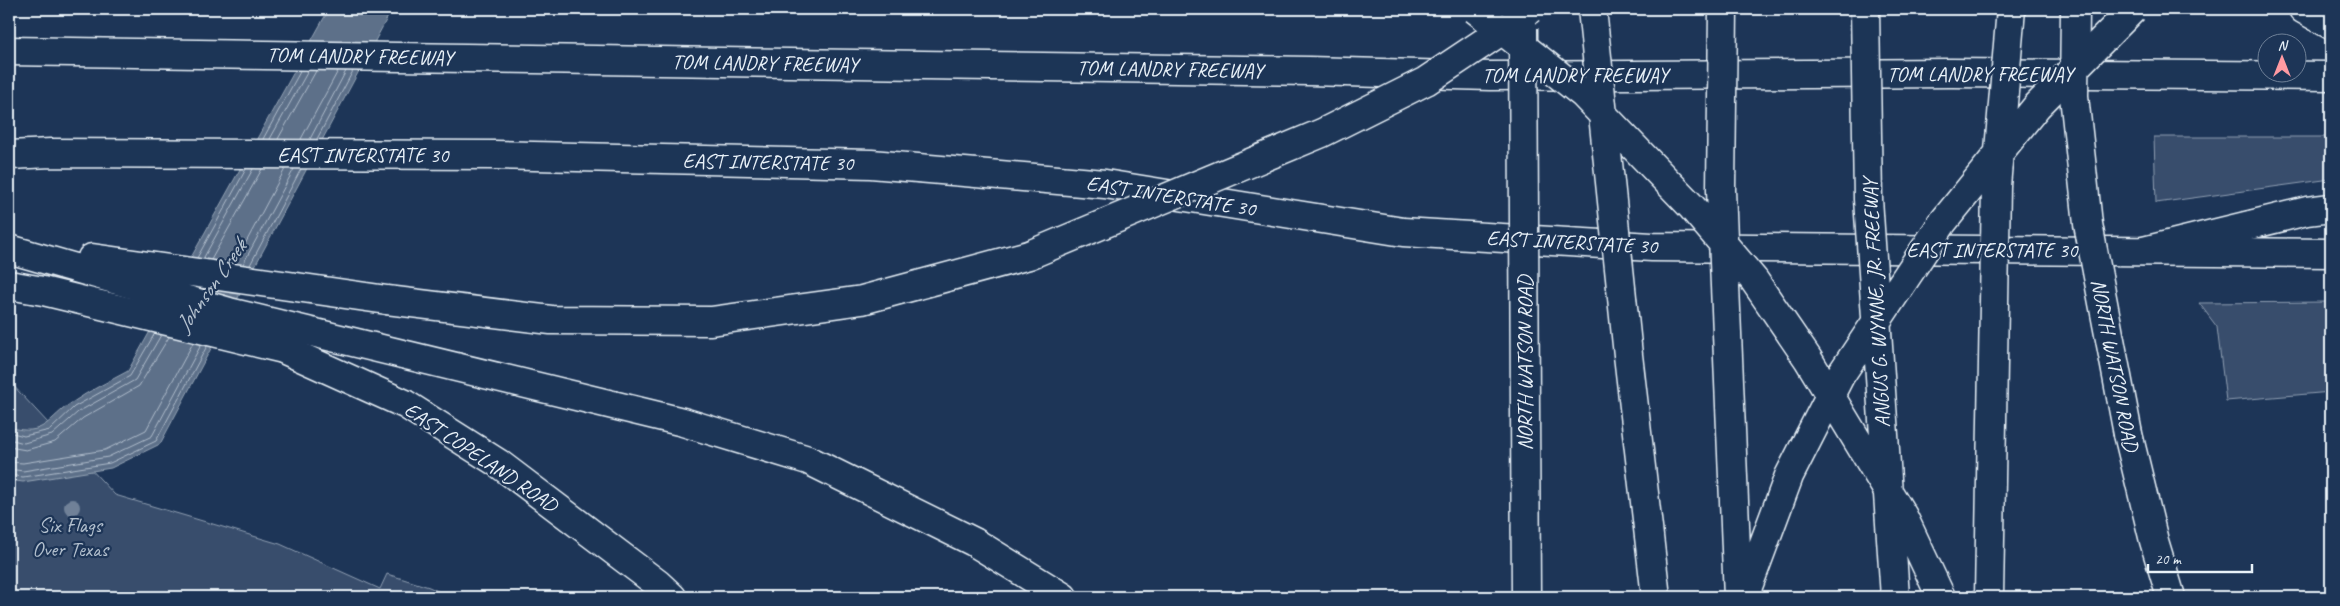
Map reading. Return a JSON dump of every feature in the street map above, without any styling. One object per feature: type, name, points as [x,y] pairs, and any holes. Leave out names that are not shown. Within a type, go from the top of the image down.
[{"type":"main road","points":[[1475,9],[1583,94],[1691,206],[1754,280],[1808,358],[1903,516],[1941,597]]},
{"type":"main road","name":"NORTH WATSON ROAD","points":[[1523,9],[1526,597]]},
{"type":"main road","points":[[9,247],[387,300],[552,320],[711,322],[862,300],[1029,255],[1322,133],[1426,81],[1510,25],[1530,9]]},
{"type":"main road","points":[[1592,9],[1628,355],[1656,597]]},
{"type":"main road","points":[[1723,9],[1721,190],[1738,597]]},
{"type":"main road","name":"ANGUS G. WYNNE, JR. FREEWAY","points":[[1865,9],[1868,199],[1895,597]]},
{"type":"main road","points":[[1990,597],[1996,186],[2011,9]]},
{"type":"main road","name":"NORTH WATSON ROAD","points":[[2076,9],[2074,96],[2088,224],[2128,434],[2154,541],[2171,597]]},
{"type":"main road","points":[[1744,597],[1789,476],[1840,376],[1943,222],[2037,106],[2133,9]]},
{"type":"main road","points":[[2303,9],[2331,25]]},
{"type":"main road","name":"TOM LANDRY FREEWAY","points":[[9,51],[1490,76],[1951,73],[2331,76]]},
{"type":"main road","name":"EAST INTERSTATE 30","points":[[9,155],[51,152],[495,155],[880,165],[1105,184],[1403,232],[1642,247],[2331,253]]},
{"type":"main road","points":[[2143,252],[2307,211],[2331,208]]},
{"type":"main road","points":[[9,247],[229,312],[684,422],[808,460],[974,542],[1063,597]]},
{"type":"main road","name":"EAST COPELAND ROAD","points":[[9,286],[43,291],[282,349],[405,404],[498,463],[658,584],[672,597]]},
{"type":"green space","points":[[2154,137],[2331,137],[2331,179],[2156,203]]},
{"type":"green space","points":[[2331,302],[2331,392],[2226,401],[2217,327],[2199,303]]},
{"type":"green space","name":"Six Flags Over Texas","points":[[9,381],[115,495],[280,544],[380,589],[387,574],[429,587],[451,597],[9,597]]},
{"type":"water","name":"Johnson Creek","points":[[329,9],[392,9],[160,444],[111,468],[23,482],[9,480],[9,427],[21,430],[39,428],[64,408],[128,371]]}]
